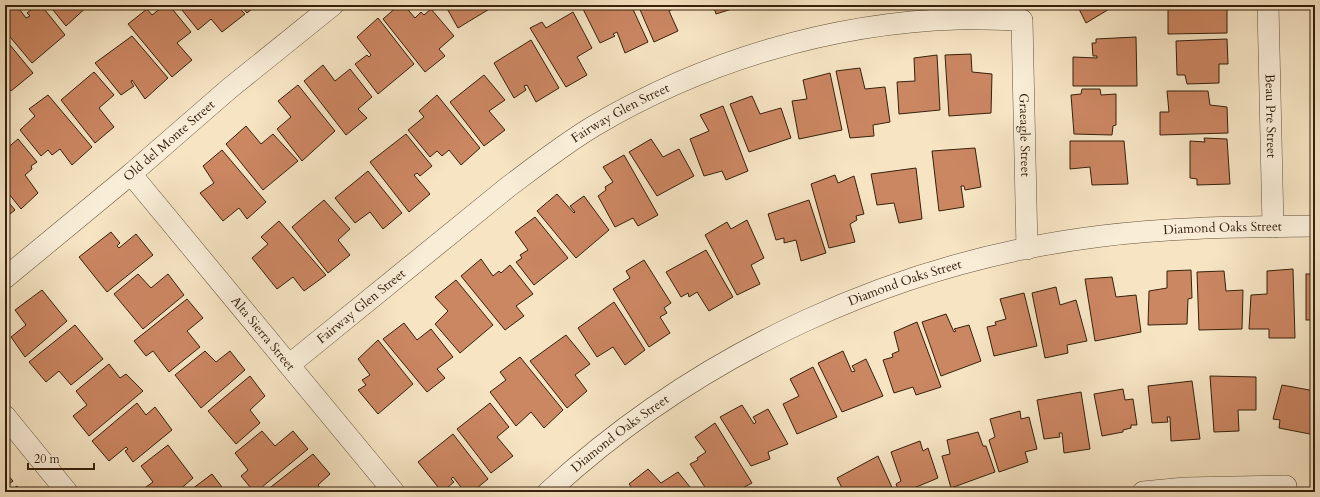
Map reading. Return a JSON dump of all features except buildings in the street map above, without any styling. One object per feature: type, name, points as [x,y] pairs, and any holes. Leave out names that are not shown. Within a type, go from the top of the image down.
[{"type":"street","name":"Old del Monte Street","points":[[5,278],[132,174],[230,88],[333,5]]},
{"type":"street","name":"Beau Pre Street","points":[[1268,5],[1273,226]]},
{"type":"street","name":"Fairway Glen Street","points":[[289,364],[541,162],[594,126],[649,96],[707,71],[769,49],[836,33],[899,24],[958,19],[1022,20]]},
{"type":"street","name":"Graeagle Street","points":[[1022,20],[1027,249]]},
{"type":"street","name":"Alta Sierra Street","points":[[132,174],[394,492]]},
{"type":"street","name":"Diamond Oaks Street","points":[[548,492],[611,438],[669,396],[736,355],[798,324],[853,300],[926,274],[993,256],[1101,236],[1164,230],[1315,226]]},
{"type":"street","points":[[5,416],[67,492]]},
{"type":"street","points":[[1143,492],[1185,488],[1286,489]]}]
